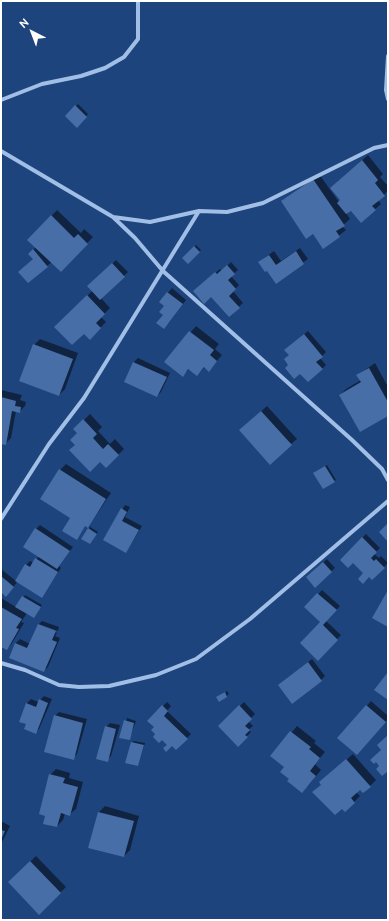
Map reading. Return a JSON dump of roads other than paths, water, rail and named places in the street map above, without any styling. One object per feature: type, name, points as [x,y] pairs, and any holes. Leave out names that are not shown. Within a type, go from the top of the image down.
[{"type":"street","points":[[1,100],[42,84],[81,76],[105,68],[124,57],[138,39],[138,1]]},
{"type":"street","points":[[388,56],[386,90],[388,99]]},
{"type":"street","points":[[113,217],[150,222],[199,211],[227,212],[264,203],[374,148],[388,145]]},
{"type":"street","points":[[1,151],[113,217],[135,238],[163,271],[352,440],[382,469],[388,480]]},
{"type":"street","points":[[1,519],[49,444],[84,398],[199,211]]},
{"type":"street","points":[[1,663],[25,670],[59,685],[78,687],[109,686],[156,675],[196,659],[250,619],[388,501]]}]
